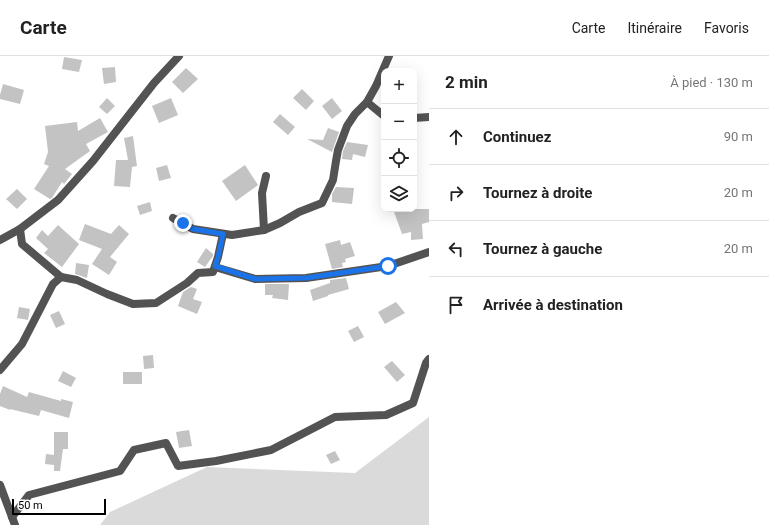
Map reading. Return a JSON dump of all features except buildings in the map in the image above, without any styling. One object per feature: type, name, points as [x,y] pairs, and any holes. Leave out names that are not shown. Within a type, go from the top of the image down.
[{"type":"street","points":[[0,240],[20,229],[58,200],[93,161],[154,83],[179,56]]},
{"type":"street","points":[[173,218],[193,229],[232,235],[264,230],[299,212],[322,203],[333,180],[338,150],[347,126],[355,114],[367,102],[376,86],[389,56]]},
{"type":"street","points":[[367,102],[381,114]]},
{"type":"street","points":[[417,118],[429,117]]},
{"type":"street","points":[[264,230],[262,192],[266,176]]},
{"type":"street","points":[[20,229],[22,244],[61,277],[77,280],[133,304],[156,303],[187,284],[198,272],[213,272],[223,234]]},
{"type":"street","points":[[215,266],[255,279],[306,278],[388,266],[429,252]]},
{"type":"street","points":[[0,370],[22,344],[53,284],[61,277]]},
{"type":"street","points":[[14,521],[29,495],[120,471],[134,450],[166,443],[178,466],[216,461],[271,450],[335,417],[386,415],[413,403],[426,362],[429,359]]},
{"type":"street","points":[[0,485],[14,521]]},
{"type":"shaded area","points":[[429,417],[429,525],[100,525],[110,512],[207,467],[355,473]]},
{"type":"route","points":[[183,223],[193,229],[223,234],[215,266],[255,279],[306,278],[388,266]]}]
